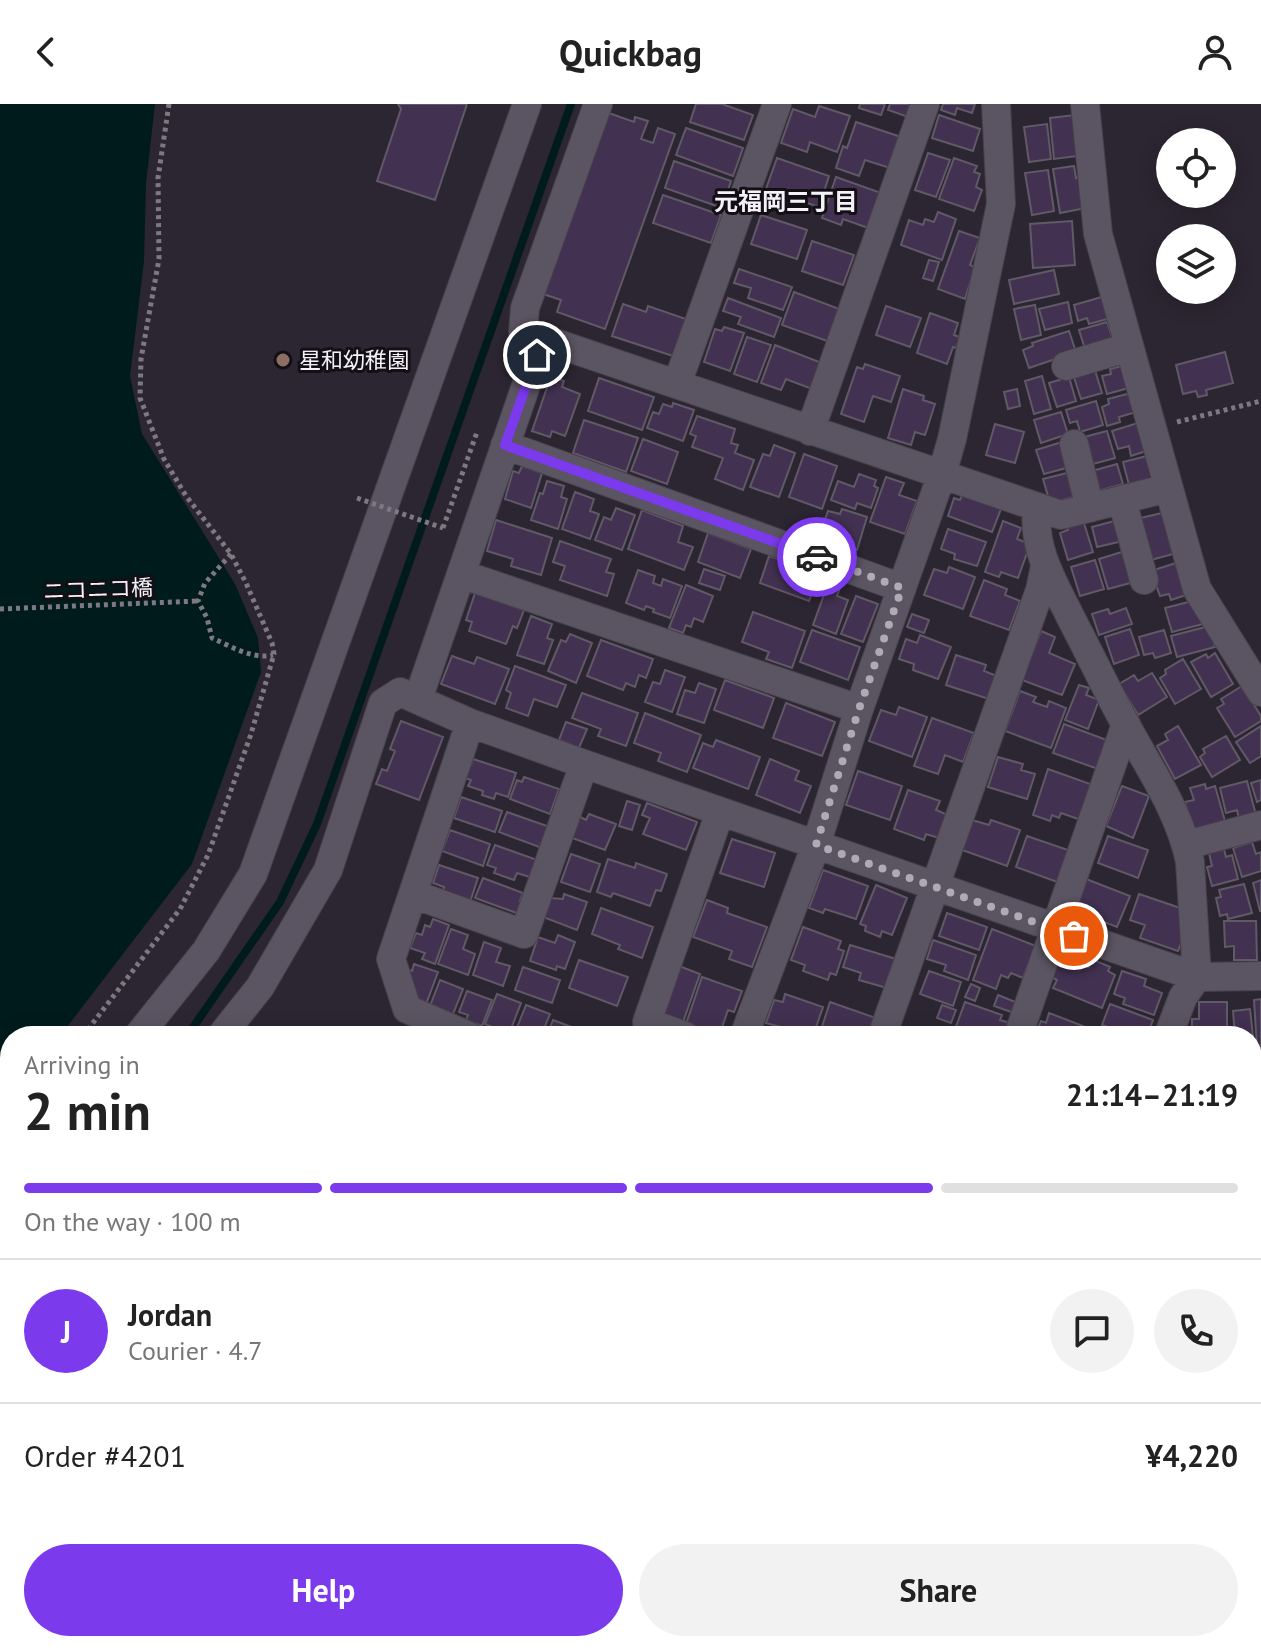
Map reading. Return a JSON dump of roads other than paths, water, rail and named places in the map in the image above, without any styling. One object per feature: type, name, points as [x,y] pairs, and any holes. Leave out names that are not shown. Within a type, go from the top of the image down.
[{"type":"street","points":[[146,1026],[206,951],[253,874],[527,104]]},
{"type":"street","points":[[598,104],[525,308],[523,332],[1061,515],[1168,488]]},
{"type":"street","points":[[677,384],[777,104]]},
{"type":"street","points":[[810,431],[925,104]]},
{"type":"street","points":[[748,1026],[816,845],[859,709],[942,474],[1001,204],[996,104]]},
{"type":"street","points":[[1085,104],[1098,234],[1197,589],[1261,692]]},
{"type":"street","points":[[418,699],[542,339]]},
{"type":"street","points":[[1066,366],[1129,347]]},
{"type":"street","points":[[1074,444],[1090,508]]},
{"type":"street","points":[[505,445],[902,588]]},
{"type":"street","points":[[1122,500],[1144,580]]},
{"type":"street","points":[[1037,508],[1035,529],[1045,566],[1126,724],[1168,798],[1187,845],[1197,977],[1183,997],[1172,1026]]},
{"type":"street","points":[[886,1026],[1040,590],[1045,566]]},
{"type":"street","points":[[461,574],[859,709]]},
{"type":"street","points":[[229,1026],[260,987],[328,870],[383,703],[400,692],[470,723],[584,764],[1197,977],[1261,976]]},
{"type":"street","points":[[447,1026],[407,1009],[391,959],[470,723]]},
{"type":"street","points":[[1022,1026],[1126,724]]},
{"type":"street","points":[[413,894],[524,934],[584,764]]},
{"type":"street","points":[[658,1026],[647,1022],[720,812]]},
{"type":"street","points":[[1187,845],[1261,825]]},
{"type":"waterway","points":[[194,1026],[280,902],[317,824],[571,104]]},
{"type":"place","name":"星和幼稚園","points":[[283,360]]},
{"type":"district","name":"元福岡三丁目","points":[[786,202]]}]
